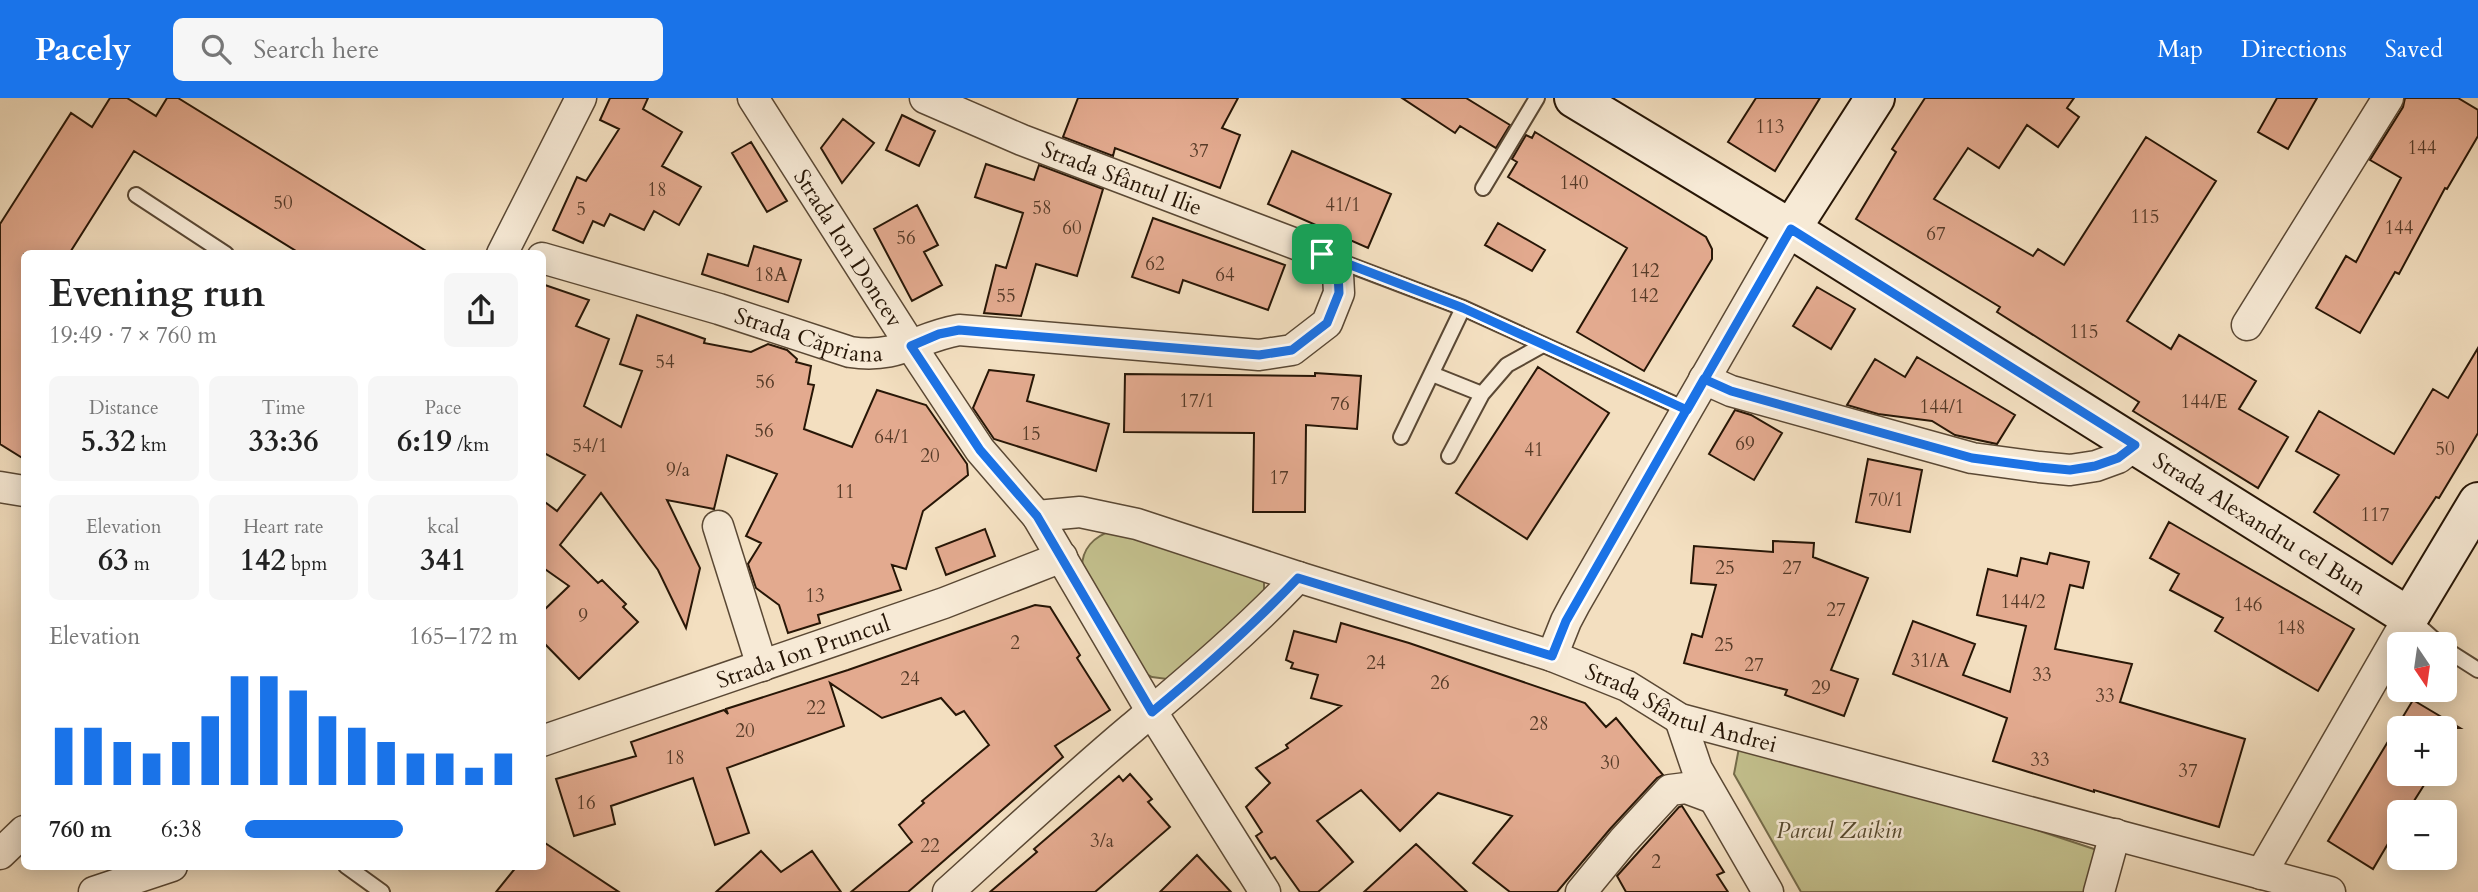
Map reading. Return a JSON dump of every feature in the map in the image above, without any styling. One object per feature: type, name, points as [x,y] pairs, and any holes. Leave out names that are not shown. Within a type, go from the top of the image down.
[{"type":"main road","name":"Strada Alexandru cel Bun","points":[[1574,98],[1791,229],[2409,617]]},
{"type":"main road","points":[[1791,229],[1875,98]]},
{"type":"main road","points":[[2409,617],[2478,502]]},
{"type":"street","points":[[512,250],[581,98]]},
{"type":"street","name":"Strada Ion Doncev","points":[[753,98],[980,450],[1037,516],[1152,712],[1265,892]]},
{"type":"street","name":"Strada Sfântul Ilie","points":[[925,98],[1022,140],[1322,254]]},
{"type":"street","points":[[2248,326],[2388,98]]},
{"type":"street","points":[[1552,656],[1566,621],[1791,229]]},
{"type":"street","name":"Strada Căpriana","points":[[546,259],[719,309],[850,352],[871,355],[891,353],[939,334],[959,330],[1259,355],[1292,350],[1327,323],[1339,293],[1338,274],[1322,254]]},
{"type":"street","points":[[1704,379],[1731,391],[1972,458],[2070,470],[2095,466],[2118,458],[2135,445]]},
{"type":"street","points":[[0,487],[21,490]]},
{"type":"street","name":"Strada Sfântul Andrei","points":[[1037,516],[1080,512],[1138,524],[1298,578],[1552,656],[1627,686],[1680,719],[2330,892]]},
{"type":"street","points":[[718,526],[762,666]]},
{"type":"street","name":"Strada Ion Pruncul","points":[[546,740],[944,603],[1062,557]]},
{"type":"street","points":[[948,892],[1250,628],[1298,578]]},
{"type":"street","points":[[2261,874],[2409,617]]},
{"type":"street","points":[[1680,719],[1696,769],[1768,892]]},
{"type":"street","points":[[1581,892],[1670,790],[1686,788],[1713,798]]},
{"type":"street","points":[[0,854],[21,834]]},
{"type":"street","points":[[2099,892],[2115,834]]},
{"type":"street","points":[[94,892],[160,870]]},
{"type":"lane","points":[[1483,188],[1537,98]]},
{"type":"lane","points":[[136,195],[220,250]]},
{"type":"lane","points":[[1322,254],[1463,308],[1687,410]]},
{"type":"lane","points":[[1401,437],[1463,308]]},
{"type":"lane","points":[[1450,456],[1482,394],[1507,365],[1543,345]]},
{"type":"lane","points":[[1432,374],[1482,394]]},
{"type":"lane","points":[[2409,617],[2426,632]]},
{"type":"lane","points":[[2457,657],[2478,670]]},
{"type":"lane","points":[[352,870],[382,892]]},
{"type":"green space","points":[[1114,530],[1264,577],[1264,594],[1244,617],[1167,679],[1152,677],[1143,672],[1082,570],[1082,562],[1090,544]]},
{"type":"green space","name":"Parcul Zaikin","points":[[1742,732],[2103,852],[2093,892],[1801,892],[1734,774]]},
{"type":"building","points":[[110,98],[127,98],[156,116],[167,98],[178,98],[425,250],[295,250],[134,151],[72,250],[21,250],[21,457],[0,444],[0,224],[71,113],[92,127]]},
{"type":"building","points":[[610,98],[648,98],[643,109],[682,132],[662,166],[701,187],[679,225],[654,211],[644,230],[610,214],[604,226],[593,221],[583,243],[553,230],[577,177],[586,181],[619,129],[600,120]]},
{"type":"building","points":[[1078,98],[1238,98],[1222,128],[1240,135],[1220,188],[1115,148],[1113,156],[1063,137]]},
{"type":"building","points":[[1402,98],[1466,98],[1510,125],[1496,148],[1460,126],[1455,133]]},
{"type":"building","points":[[1756,98],[1820,98],[1775,171],[1728,142]]},
{"type":"building","points":[[1925,98],[2074,98],[2067,108],[2079,117],[2058,147],[2027,125],[1999,168],[1968,148],[1934,199],[2033,256],[2038,249],[2064,265],[2146,137],[2216,181],[2127,321],[2171,349],[2179,335],[2256,381],[2239,409],[2288,437],[2258,488],[2133,411],[2139,402],[1997,312],[2000,307],[1856,219],[1896,152],[1892,149]]},
{"type":"building","points":[[2277,98],[2317,98],[2288,149],[2258,132]]},
{"type":"building","points":[[2405,98],[2458,98],[2478,110],[2478,136],[2447,189],[2445,188],[2399,274],[2395,272],[2360,333],[2316,308],[2346,256],[2356,262],[2401,178],[2370,160],[2403,107]]},
{"type":"building","points":[[902,115],[935,131],[919,166],[886,150]]},
{"type":"building","points":[[843,119],[874,143],[842,183],[821,148]]},
{"type":"building","points":[[1535,132],[1706,237],[1712,249],[1712,259],[1644,371],[1577,332],[1627,248],[1508,177],[1517,162],[1512,159],[1526,135],[1532,138]]},
{"type":"building","points":[[751,142],[787,201],[767,212],[732,153]]},
{"type":"building","points":[[1292,151],[1391,194],[1368,248],[1268,204]]},
{"type":"building","points":[[986,164],[1034,180],[1039,165],[1103,189],[1077,276],[1036,264],[1021,316],[984,313],[996,265],[1006,268],[1023,213],[975,197]]},
{"type":"building","points":[[917,205],[938,245],[924,252],[942,285],[912,301],[874,229]]},
{"type":"building","points":[[1153,218],[1285,265],[1268,310],[1183,280],[1179,293],[1132,277]]},
{"type":"building","points":[[1498,223],[1545,250],[1532,271],[1485,245]]},
{"type":"building","points":[[754,246],[801,260],[788,302],[702,274],[708,254],[748,266]]},
{"type":"building","points":[[546,285],[589,300],[576,326],[609,339],[584,406],[621,427],[642,371],[620,364],[637,315],[705,339],[704,343],[751,352],[768,344],[787,350],[797,359],[796,362],[811,366],[808,384],[814,385],[804,429],[852,447],[877,390],[926,405],[967,464],[968,475],[923,511],[906,569],[892,565],[901,590],[818,615],[820,623],[788,633],[779,605],[756,588],[748,564],[761,543],[746,536],[777,474],[727,455],[714,509],[667,500],[700,568],[686,628],[658,570],[601,493],[560,545],[598,583],[602,580],[626,604],[623,607],[638,622],[579,679],[546,645],[546,608],[569,586],[546,570],[546,503],[557,511],[585,475],[546,454]]},
{"type":"building","points":[[1817,287],[1855,309],[1831,349],[1793,326]]},
{"type":"building","points":[[2478,348],[2478,433],[2439,498],[2436,497],[2392,564],[2314,512],[2339,475],[2296,451],[2319,411],[2394,454],[2433,389],[2448,398]]},
{"type":"building","points":[[1917,357],[2015,415],[1997,444],[1955,435],[1932,421],[1878,414],[1847,405],[1875,359],[1905,377]]},
{"type":"building","points":[[1538,367],[1609,413],[1527,539],[1456,493]]},
{"type":"building","points":[[989,370],[1034,375],[1027,401],[1109,424],[1096,471],[994,439],[973,408]]},
{"type":"building","points":[[1315,373],[1361,376],[1357,429],[1306,425],[1305,512],[1253,512],[1254,433],[1124,432],[1125,374],[1315,376]]},
{"type":"building","points":[[1735,410],[1751,415],[1782,433],[1754,480],[1709,454]]},
{"type":"building","points":[[1868,459],[1922,470],[1910,532],[1856,522]]},
{"type":"building","points":[[2169,522],[2354,629],[2318,691],[2215,631],[2223,618],[2170,590],[2179,574],[2150,558]]},
{"type":"building","points":[[985,529],[995,556],[946,575],[936,548]]},
{"type":"building","points":[[1773,541],[1814,543],[1813,557],[1868,578],[1831,670],[1858,679],[1844,716],[1785,695],[1787,690],[1684,663],[1692,634],[1702,637],[1716,585],[1691,583],[1694,546],[1773,552]]},
{"type":"building","points":[[2050,553],[2089,562],[2083,588],[2070,585],[2055,649],[2132,664],[2120,702],[2245,739],[2219,827],[1993,761],[2007,718],[1893,674],[1913,621],[1975,644],[1963,675],[2010,692],[2026,626],[1977,615],[1988,569],[2017,576],[2021,558],[2047,564]]},
{"type":"building","points":[[1035,605],[1050,607],[1080,655],[1077,658],[1110,710],[1055,746],[1063,757],[908,892],[851,892],[912,842],[899,825],[924,803],[922,801],[989,745],[964,711],[956,715],[941,698],[882,718],[830,683],[844,726],[727,768],[749,833],[715,845],[693,778],[611,806],[615,824],[574,836],[556,779],[636,756],[631,742],[724,710],[728,714],[726,709]]},
{"type":"building","points":[[1341,623],[1409,643],[1585,703],[1606,727],[1616,718],[1663,775],[1657,778],[1610,829],[1557,892],[1510,892],[1473,863],[1512,816],[1438,793],[1400,831],[1361,790],[1317,821],[1353,862],[1318,892],[1300,892],[1275,857],[1271,859],[1256,836],[1262,832],[1246,807],[1270,783],[1256,768],[1288,748],[1286,745],[1341,706],[1311,698],[1318,675],[1291,668],[1293,663],[1286,660],[1294,631],[1336,642]]},
{"type":"building","points":[[2412,702],[2416,702],[2440,716],[2403,716]]},
{"type":"building","points":[[2387,743],[2387,786],[2423,786],[2415,800],[2387,800],[2387,845],[2373,869],[2328,841]]},
{"type":"building","points":[[1130,774],[1152,799],[1148,802],[1170,827],[1095,892],[990,892],[1037,852],[1034,849],[1119,776],[1123,781]]},
{"type":"building","points":[[1682,806],[1724,872],[1717,875],[1728,892],[1626,892],[1617,876]]},
{"type":"building","points":[[546,844],[619,892],[496,892],[514,870],[546,870]]},
{"type":"building","points":[[1416,844],[1467,892],[1364,892]]},
{"type":"building","points":[[761,851],[781,872],[812,851],[841,892],[716,892]]},
{"type":"building","points":[[1197,855],[1231,892],[1160,892]]},
{"type":"route","points":[[1322,254],[1338,274],[1339,293],[1327,323],[1292,350],[1259,355],[959,330],[939,334],[911,346],[980,450],[1037,516],[1152,712],[1210,664],[1298,578],[1552,656],[1566,621],[1704,379],[1731,391],[1972,458],[2070,470],[2095,466],[2118,458],[2135,445],[1791,229],[1704,379],[1687,410],[1463,308],[1322,254]]}]
